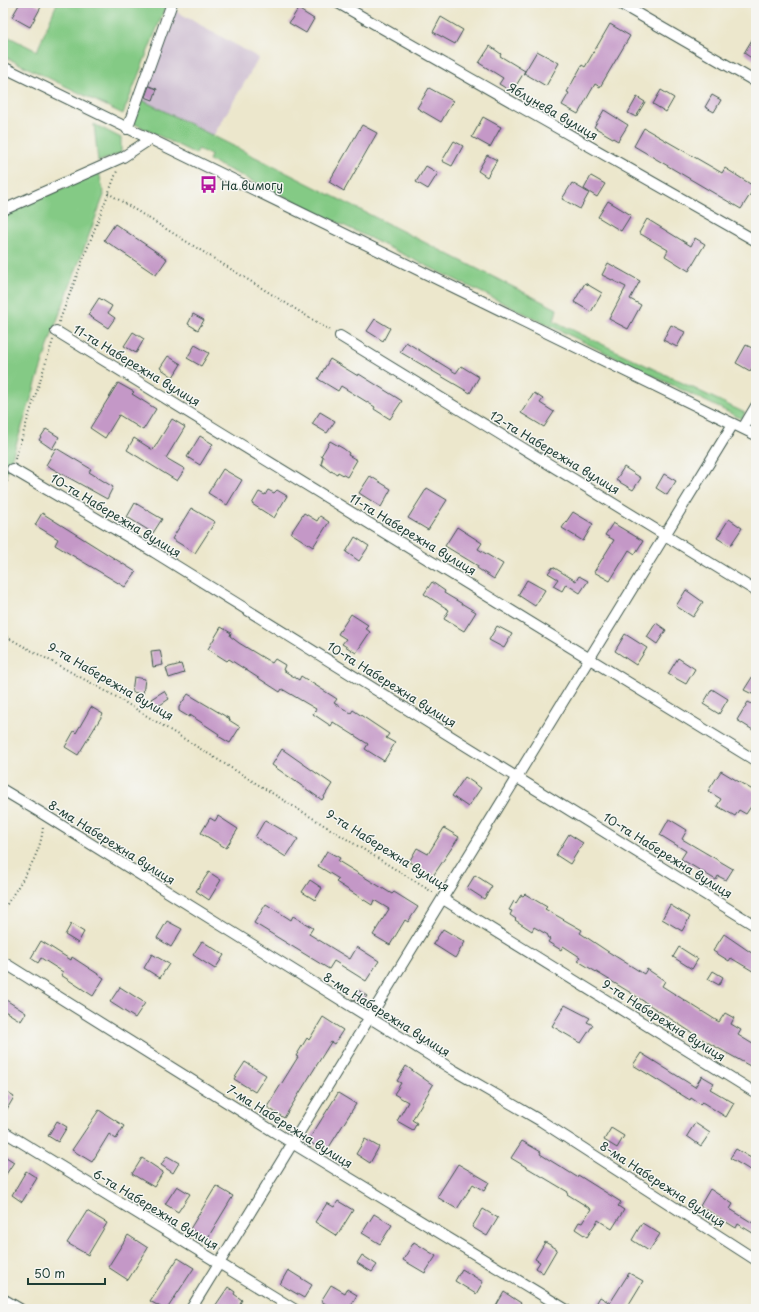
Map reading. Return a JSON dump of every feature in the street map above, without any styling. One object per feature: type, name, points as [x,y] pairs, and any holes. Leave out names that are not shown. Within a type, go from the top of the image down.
[{"type":"street","points":[[127,129],[172,3]]},
{"type":"street","name":"Яблунева вулиця","points":[[338,3],[756,241]]},
{"type":"street","points":[[619,3],[756,82]]},
{"type":"street","points":[[3,67],[149,140],[756,435]]},
{"type":"street","points":[[3,210],[123,157],[149,140]]},
{"type":"street","name":"11-та Набережна вулиця","points":[[56,331],[756,761]]},
{"type":"street","name":"12-та Набережна вулиця","points":[[340,336],[756,591]]},
{"type":"street","points":[[743,428],[756,406]]},
{"type":"street","points":[[191,1309],[292,1142],[370,1018],[666,536],[733,424]]},
{"type":"street","name":"10-та Набережна вулиця","points":[[12,469],[154,552],[756,926]]},
{"type":"street","name":"8-ма Набережна вулиця","points":[[3,790],[455,1071],[541,1121],[756,1260]]},
{"type":"street","name":"9-та Набережна вулиця","points":[[443,899],[756,1093]]},
{"type":"street","name":"7-ма Набережна вулиця","points":[[3,962],[292,1142],[565,1309]]},
{"type":"street","name":"6-та Набережна вулиця","points":[[3,1131],[294,1309]]},
{"type":"street","points":[[3,1299],[20,1309]]},
{"type":"path","points":[[108,193],[340,336]]},
{"type":"path","name":"9-та Набережна вулиця","points":[[3,635],[112,695],[443,899]]},
{"type":"path","points":[[3,911],[32,864],[43,839],[43,814]]},
{"type":"shaded area","points":[[174,10],[259,58],[213,136],[142,100]]},
{"type":"green space","points":[[57,3],[167,3],[123,114],[3,56],[3,34],[37,51]]},
{"type":"green space","points":[[142,100],[557,309],[554,321],[745,413],[742,419],[209,160],[211,155],[198,149],[196,154],[133,123]]},
{"type":"green space","points":[[94,124],[121,138],[121,153],[98,162]]},
{"type":"green space","points":[[99,172],[104,195],[52,334],[3,485],[3,215]]},
{"type":"building","points":[[20,3],[33,3],[41,7],[30,27],[12,17]]},
{"type":"building","points":[[298,9],[314,19],[306,33],[289,23]]},
{"type":"building","points":[[441,17],[463,30],[455,44],[433,32]]},
{"type":"building","points":[[610,24],[630,36],[600,87],[595,84],[578,114],[562,105],[569,93],[567,92],[582,65],[585,67]]},
{"type":"building","points":[[756,33],[756,61],[744,53]]},
{"type":"building","points":[[490,46],[501,54],[500,56],[525,71],[512,92],[499,84],[503,78],[479,63]]},
{"type":"building","points":[[537,51],[559,63],[546,86],[524,73]]},
{"type":"building","points":[[149,86],[157,89],[153,100],[145,97]]},
{"type":"building","points":[[429,88],[453,101],[441,122],[417,108]]},
{"type":"building","points":[[661,90],[674,98],[666,112],[653,104]]},
{"type":"building","points":[[712,95],[721,100],[714,112],[705,107]]},
{"type":"building","points":[[637,97],[645,102],[636,117],[628,113]]},
{"type":"building","points":[[604,110],[628,125],[618,141],[594,127]]},
{"type":"building","points":[[483,117],[501,127],[490,147],[472,137]]},
{"type":"building","points":[[362,125],[377,133],[344,191],[329,182]]},
{"type":"building","points":[[644,128],[722,173],[725,168],[755,187],[741,209],[634,146]]},
{"type":"building","points":[[454,141],[463,146],[452,166],[442,161]]},
{"type":"building","points":[[487,155],[497,160],[487,177],[478,171]]},
{"type":"building","points":[[426,166],[438,173],[428,189],[416,182]]},
{"type":"building","points":[[591,176],[605,184],[597,197],[584,189]]},
{"type":"building","points":[[572,183],[589,193],[580,209],[562,199]]},
{"type":"building","points":[[608,201],[631,215],[621,231],[598,217]]},
{"type":"building","points":[[647,219],[691,246],[695,238],[705,244],[689,271],[665,256],[668,250],[639,233]]},
{"type":"building","points":[[115,224],[167,259],[156,275],[104,240]]},
{"type":"building","points":[[608,263],[640,281],[630,299],[641,305],[628,329],[609,319],[626,287],[602,275]]},
{"type":"building","points":[[585,283],[602,293],[591,312],[574,302]]},
{"type":"building","points":[[99,298],[112,306],[108,313],[115,318],[108,328],[88,315]]},
{"type":"building","points":[[193,314],[204,320],[198,330],[188,324]]},
{"type":"building","points":[[375,319],[390,328],[383,341],[367,331]]},
{"type":"building","points":[[671,325],[685,332],[677,347],[663,340]]},
{"type":"building","points":[[133,332],[144,339],[136,353],[124,346]]},
{"type":"building","points":[[406,342],[456,373],[461,366],[479,377],[470,393],[400,352]]},
{"type":"building","points":[[195,345],[209,353],[201,366],[187,358]]},
{"type":"building","points":[[746,345],[756,350],[756,361],[750,371],[736,363]]},
{"type":"building","points":[[168,356],[181,364],[173,377],[160,368]]},
{"type":"building","points":[[330,359],[358,376],[359,374],[402,401],[390,419],[374,409],[375,407],[341,386],[338,391],[318,379]]},
{"type":"building","points":[[118,383],[134,392],[132,394],[156,409],[143,430],[119,415],[105,438],[90,428]]},
{"type":"building","points":[[534,393],[543,399],[540,403],[554,412],[544,427],[521,413]]},
{"type":"building","points":[[320,412],[335,421],[327,433],[312,424]]},
{"type":"building","points":[[172,419],[185,427],[166,458],[185,469],[177,481],[127,450],[134,438],[153,450]]},
{"type":"building","points":[[46,429],[59,437],[52,449],[39,440]]},
{"type":"building","points":[[200,436],[213,444],[200,465],[187,457]]},
{"type":"building","points":[[330,441],[344,449],[349,453],[348,455],[357,460],[347,477],[338,472],[337,474],[331,472],[321,464],[323,457],[321,456]]},
{"type":"building","points":[[56,448],[91,469],[89,472],[113,487],[107,499],[46,465]]},
{"type":"building","points":[[624,467],[641,478],[633,490],[616,480]]},
{"type":"building","points":[[223,469],[242,480],[227,505],[208,493]]},
{"type":"building","points":[[664,474],[676,481],[667,495],[656,488]]},
{"type":"building","points":[[370,476],[391,489],[381,507],[359,493]]},
{"type":"building","points":[[427,488],[447,500],[428,530],[408,518]]},
{"type":"building","points":[[268,490],[274,493],[277,490],[287,496],[274,518],[252,504],[259,492],[265,495]]},
{"type":"building","points":[[135,503],[162,519],[153,533],[127,517]]},
{"type":"building","points":[[191,508],[215,522],[195,553],[172,539]]},
{"type":"building","points":[[573,512],[593,524],[583,541],[562,528]]},
{"type":"building","points":[[42,513],[136,572],[125,587],[55,545],[58,539],[35,525]]},
{"type":"building","points":[[304,513],[317,521],[320,516],[329,522],[313,547],[291,533]]},
{"type":"building","points":[[729,519],[742,528],[730,546],[717,538]]},
{"type":"building","points":[[613,523],[643,541],[635,554],[629,550],[610,581],[594,572],[614,540],[605,535]]},
{"type":"building","points":[[457,527],[482,543],[478,549],[503,564],[494,579],[477,568],[478,566],[445,546]]},
{"type":"building","points":[[355,537],[369,546],[359,561],[346,552]]},
{"type":"building","points":[[553,567],[576,581],[579,576],[588,581],[580,593],[566,584],[562,591],[553,586],[558,579],[548,573]]},
{"type":"building","points":[[527,580],[545,590],[535,606],[518,595]]},
{"type":"building","points":[[432,582],[445,591],[444,593],[476,612],[464,631],[444,619],[449,610],[424,594]]},
{"type":"building","points":[[686,590],[703,602],[693,617],[676,606]]},
{"type":"building","points":[[351,614],[368,625],[365,628],[370,632],[356,653],[342,644],[346,639],[338,634]]},
{"type":"building","points":[[656,623],[666,630],[657,644],[647,637]]},
{"type":"building","points":[[497,626],[512,634],[504,648],[489,640]]},
{"type":"building","points":[[221,627],[231,633],[230,636],[239,643],[272,663],[275,659],[285,665],[283,670],[299,680],[301,676],[337,699],[334,703],[351,713],[353,710],[389,734],[386,738],[395,743],[384,761],[365,749],[368,744],[333,722],[331,726],[313,714],[316,709],[282,689],[280,692],[229,659],[227,661],[208,649]]},
{"type":"building","points":[[625,634],[647,648],[636,665],[615,651]]},
{"type":"building","points":[[160,650],[163,665],[153,667],[151,651]]},
{"type":"building","points":[[678,658],[695,669],[686,684],[668,674]]},
{"type":"building","points":[[181,664],[184,673],[169,678],[166,668]]},
{"type":"building","points":[[756,671],[756,687],[752,694],[744,690]]},
{"type":"building","points":[[134,677],[145,679],[143,694],[132,692]]},
{"type":"building","points":[[712,689],[728,699],[719,714],[703,704]]},
{"type":"building","points":[[164,691],[169,699],[157,707],[151,699]]},
{"type":"building","points":[[188,694],[230,719],[229,720],[240,727],[230,743],[190,715],[189,717],[179,711],[179,707]]},
{"type":"building","points":[[748,702],[756,706],[756,725],[753,730],[737,720]]},
{"type":"building","points":[[91,707],[103,714],[78,755],[65,747],[74,731],[76,733]]},
{"type":"building","points":[[282,749],[332,784],[322,800],[272,765]]},
{"type":"building","points":[[721,771],[756,792],[756,799],[746,814],[739,810],[735,816],[717,806],[721,799],[708,791]]},
{"type":"building","points":[[465,777],[481,788],[468,807],[452,796]]},
{"type":"building","points":[[218,816],[238,829],[226,848],[201,833],[210,818],[215,821]]},
{"type":"building","points":[[669,819],[687,830],[682,839],[733,869],[726,880],[718,876],[716,880],[681,859],[686,851],[660,835]]},
{"type":"building","points":[[265,820],[298,839],[286,857],[255,837]]},
{"type":"building","points":[[444,828],[459,837],[433,876],[409,862],[417,848],[428,854]]},
{"type":"building","points":[[569,834],[583,843],[570,864],[556,855]]},
{"type":"building","points":[[327,851],[340,858],[338,861],[392,894],[394,892],[418,907],[408,922],[405,920],[390,945],[373,935],[389,909],[374,900],[372,905],[336,882],[339,879],[318,866]]},
{"type":"building","points":[[209,872],[221,880],[209,900],[196,891]]},
{"type":"building","points":[[475,875],[492,886],[484,899],[467,888]]},
{"type":"building","points":[[310,880],[322,888],[315,900],[302,892]]},
{"type":"building","points":[[525,894],[547,907],[545,909],[582,930],[580,933],[644,974],[647,969],[665,981],[662,986],[719,1022],[725,1013],[734,1018],[731,1024],[741,1030],[738,1035],[756,1046],[756,1057],[750,1066],[700,1038],[631,993],[578,961],[580,957],[563,946],[561,950],[548,942],[550,939],[547,937],[548,935],[534,927],[532,931],[515,920],[516,919],[510,915],[512,911],[509,910],[514,901],[516,903],[521,895],[523,896]]},
{"type":"building","points":[[266,904],[291,920],[293,916],[313,928],[309,934],[350,959],[357,947],[379,961],[366,981],[334,961],[329,969],[254,923]]},
{"type":"building","points":[[670,905],[690,917],[682,931],[662,919]]},
{"type":"building","points":[[167,921],[182,929],[171,947],[157,938]]},
{"type":"building","points":[[71,924],[84,932],[78,943],[65,935]]},
{"type":"building","points":[[443,929],[465,942],[455,958],[433,944]]},
{"type":"building","points":[[724,934],[756,956],[756,973],[731,958],[729,961],[713,951]]},
{"type":"building","points":[[41,941],[71,960],[72,957],[104,978],[93,996],[61,975],[63,972],[41,958],[38,963],[31,958]]},
{"type":"building","points":[[202,941],[224,955],[215,969],[193,955]]},
{"type":"building","points":[[679,947],[698,959],[692,969],[673,957]]},
{"type":"building","points":[[152,954],[169,964],[160,978],[144,968]]},
{"type":"building","points":[[713,971],[723,977],[719,985],[708,979]]},
{"type":"building","points":[[120,987],[145,1003],[135,1018],[110,1002]]},
{"type":"building","points":[[358,990],[367,996],[361,1004],[352,999]]},
{"type":"building","points":[[3,998],[26,1013],[21,1021],[3,1010]]},
{"type":"building","points":[[565,1005],[590,1018],[587,1022],[593,1025],[581,1043],[552,1026]]},
{"type":"building","points":[[323,1017],[343,1030],[334,1044],[331,1042],[284,1118],[267,1107],[298,1057],[296,1056],[307,1038],[309,1040]]},
{"type":"building","points":[[641,1053],[695,1087],[702,1076],[714,1083],[710,1089],[734,1103],[726,1117],[702,1102],[700,1104],[691,1098],[690,1100],[633,1065]]},
{"type":"building","points":[[245,1062],[266,1075],[255,1092],[234,1079]]},
{"type":"building","points":[[406,1066],[433,1085],[412,1120],[417,1123],[413,1130],[397,1121],[408,1102],[394,1094],[401,1083],[397,1081]]},
{"type":"building","points":[[3,1090],[14,1097],[3,1116]]},
{"type":"building","points":[[338,1093],[356,1104],[326,1152],[308,1141]]},
{"type":"building","points":[[99,1110],[124,1126],[116,1139],[109,1134],[92,1162],[72,1150]]},
{"type":"building","points":[[57,1121],[67,1127],[58,1142],[48,1136]]},
{"type":"building","points":[[695,1123],[710,1133],[701,1146],[687,1136]]},
{"type":"building","points":[[611,1128],[624,1136],[617,1148],[604,1140]]},
{"type":"building","points":[[365,1139],[379,1147],[370,1163],[356,1154]]},
{"type":"building","points":[[522,1141],[541,1152],[540,1154],[577,1177],[578,1175],[621,1202],[618,1206],[624,1210],[612,1229],[598,1220],[587,1237],[575,1229],[579,1222],[582,1223],[591,1209],[567,1194],[568,1192],[511,1158]]},
{"type":"building","points":[[736,1149],[756,1161],[750,1170],[730,1158]]},
{"type":"building","points":[[3,1155],[14,1162],[3,1179]]},
{"type":"building","points":[[167,1156],[179,1163],[173,1173],[161,1165]]},
{"type":"building","points":[[142,1158],[163,1172],[154,1187],[132,1174]]},
{"type":"building","points":[[458,1164],[489,1182],[484,1191],[473,1184],[457,1209],[437,1197]]},
{"type":"building","points":[[26,1171],[37,1178],[22,1202],[12,1195]]},
{"type":"building","points":[[177,1186],[190,1194],[178,1212],[165,1204]]},
{"type":"building","points":[[216,1186],[233,1196],[207,1239],[190,1229]]},
{"type":"building","points":[[710,1189],[733,1204],[730,1209],[756,1225],[756,1235],[738,1224],[736,1228],[700,1206]]},
{"type":"building","points":[[338,1201],[353,1210],[337,1236],[315,1222],[327,1203],[334,1207]]},
{"type":"building","points":[[483,1209],[498,1218],[487,1236],[472,1227]]},
{"type":"building","points":[[87,1211],[107,1223],[88,1255],[67,1243]]},
{"type":"building","points":[[374,1214],[392,1225],[380,1244],[362,1233]]},
{"type":"building","points":[[642,1223],[660,1234],[649,1251],[632,1240]]},
{"type":"building","points":[[128,1235],[148,1248],[128,1280],[108,1267]]},
{"type":"building","points":[[414,1242],[436,1256],[425,1273],[403,1260]]},
{"type":"building","points":[[545,1242],[557,1249],[543,1273],[536,1268],[540,1262],[535,1259]]},
{"type":"building","points":[[362,1255],[377,1265],[372,1272],[357,1263]]},
{"type":"building","points":[[178,1258],[194,1268],[167,1309],[164,1309],[150,1301]]},
{"type":"building","points":[[462,1269],[483,1282],[476,1294],[455,1281]]},
{"type":"building","points":[[288,1270],[312,1285],[304,1298],[280,1284]]},
{"type":"building","points":[[629,1273],[643,1281],[626,1309],[593,1309],[600,1297],[610,1303]]},
{"type":"building","points":[[331,1285],[345,1293],[347,1289],[357,1295],[349,1309],[334,1309],[321,1301]]},
{"type":"building","points":[[228,1287],[242,1300],[240,1303],[249,1309],[213,1309]]},
{"type":"building","points":[[504,1292],[521,1303],[517,1309],[502,1309],[496,1306]]},
{"type":"place","name":"На вимогу","points":[[208,185]]}]
